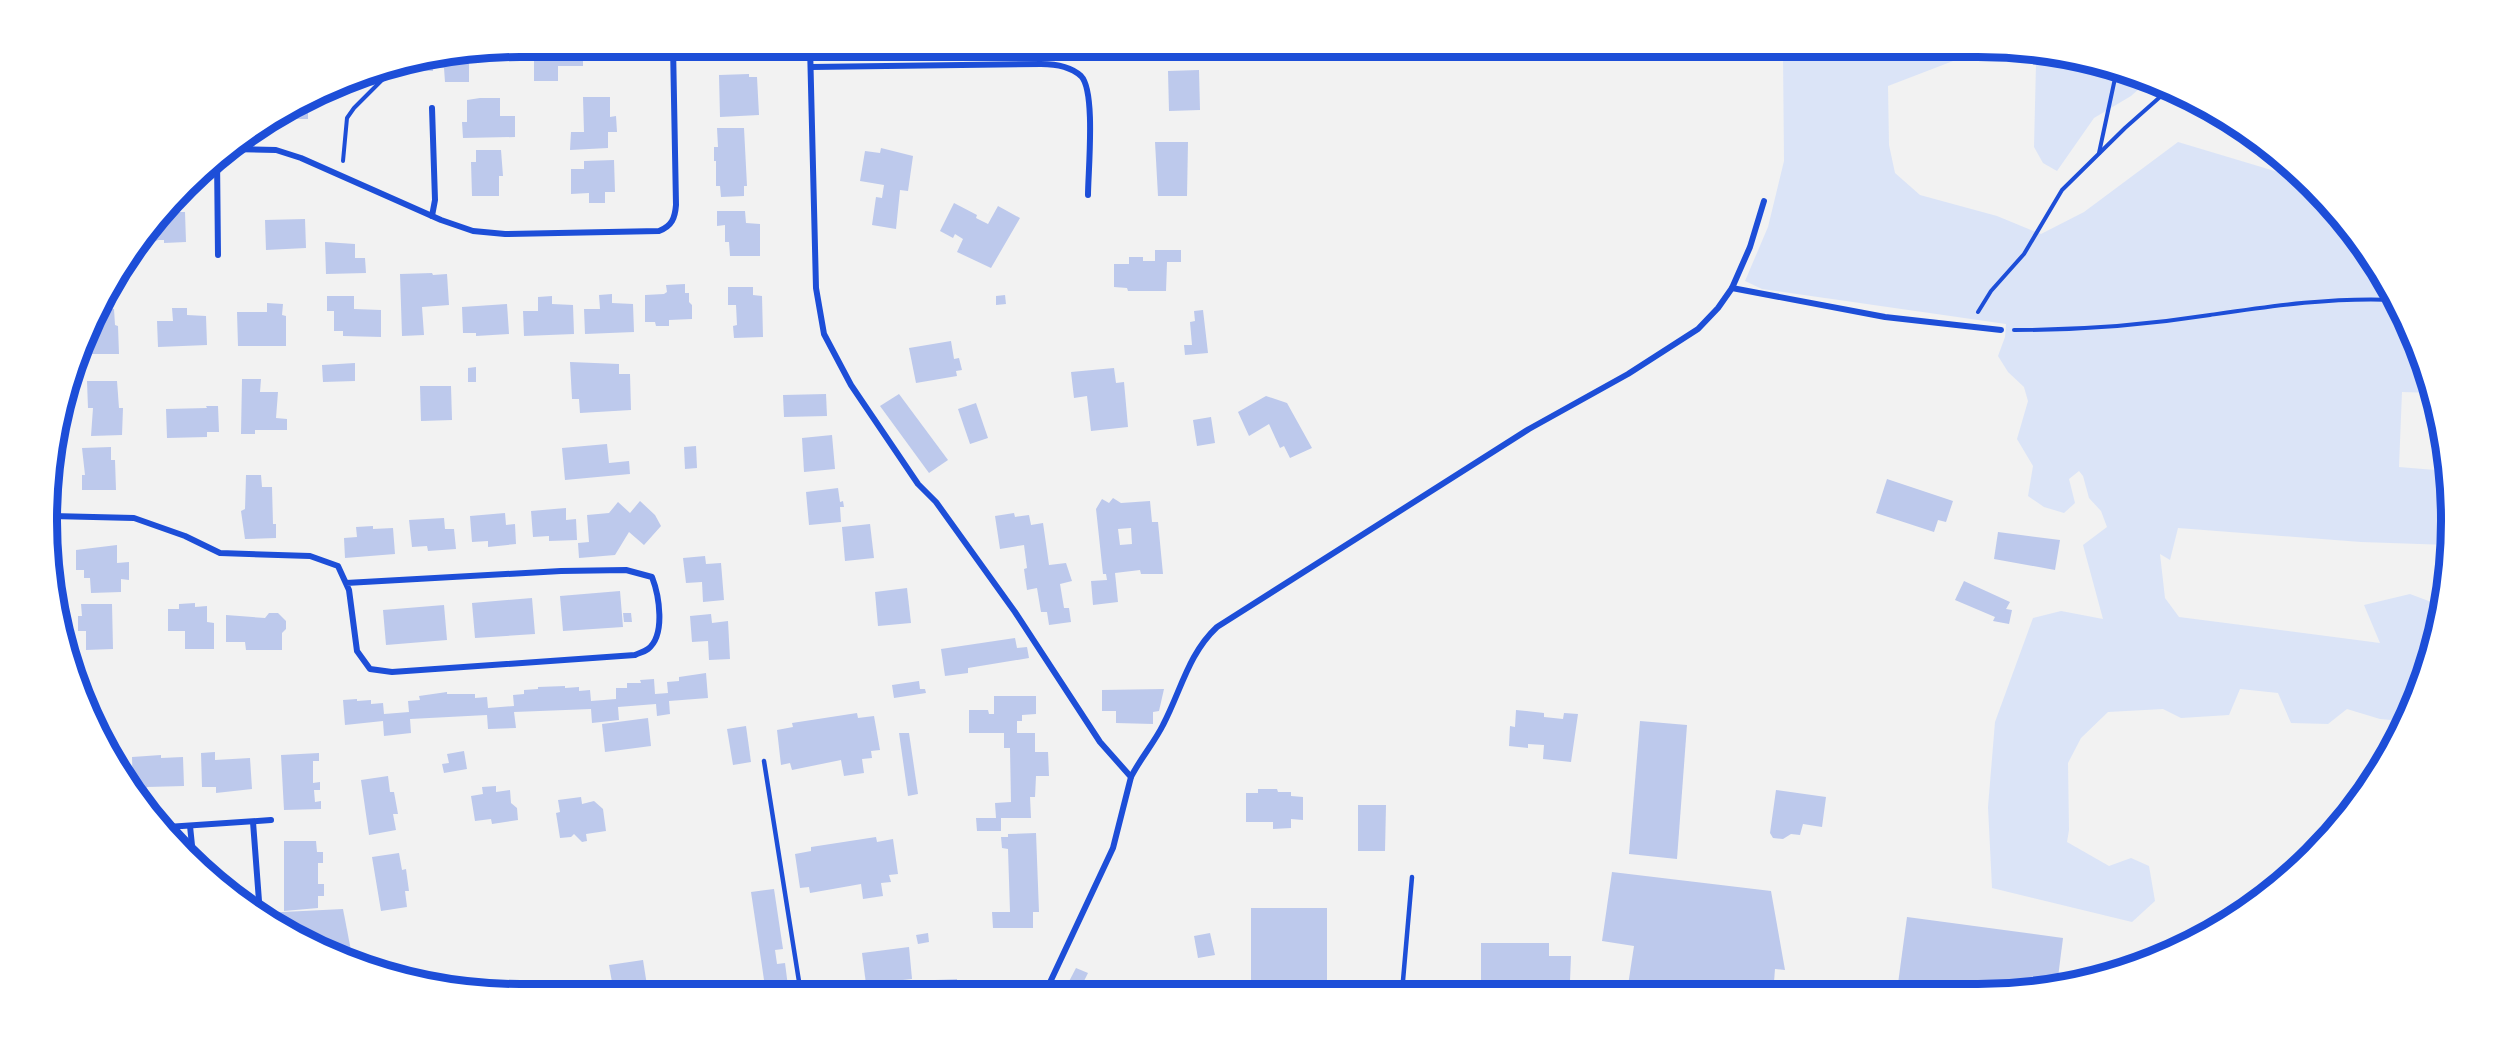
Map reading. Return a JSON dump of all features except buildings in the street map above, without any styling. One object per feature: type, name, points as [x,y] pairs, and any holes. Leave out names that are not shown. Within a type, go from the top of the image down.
[{"type":"street","points":[[243,149],[276,150],[301,158],[464,229],[505,234],[659,231],[675,218],[673,57]]},
{"type":"street","points":[[811,57],[816,288],[819,318],[829,346],[851,385],[918,484],[936,502],[1015,612],[1100,742],[1131,777]]},
{"type":"street","points":[[812,67],[1057,64],[1071,70],[1081,76],[1090,95],[1088,195]]},
{"type":"street","points":[[432,108],[435,200],[432,216]]},
{"type":"street","points":[[217,170],[218,255]]},
{"type":"street","points":[[1049,984],[1113,848],[1131,777],[1165,722],[1194,656],[1207,636],[1217,627],[1529,429],[1673,346],[1698,329],[1718,308],[1732,288],[1750,247],[1764,201]]},
{"type":"street","points":[[1732,288],[1885,317],[2001,330]]},
{"type":"street","points":[[57,516],[134,518],[185,536],[219,553],[310,556],[338,566],[349,590],[357,651],[370,669],[392,672],[635,655],[649,648],[659,628],[659,594],[652,577],[626,570],[561,571],[346,583]]},
{"type":"street","points":[[173,827],[271,820]]},
{"type":"street","points":[[253,822],[259,901],[256,901]]},
{"type":"street","points":[[190,826],[192,847]]},
{"type":"lane","points":[[764,761],[799,984]]},
{"type":"lane","points":[[1403,984],[1412,877]]},
{"type":"path","points":[[337,174],[345,156],[347,118],[381,79]]},
{"type":"path","points":[[2099,154],[2115,79]]},
{"type":"path","points":[[1968,328],[1991,291],[2024,254],[2062,190],[2162,95]]},
{"type":"path","points":[[2001,330],[2098,327],[2326,299],[2385,300]]},
{"type":"shaded area","points":[[1783,57],[1964,57],[1888,86],[1889,145],[1895,173],[1920,195],[1997,216],[2041,234],[2084,212],[2178,142],[2285,174],[2326,215],[2363,263],[2393,315],[2406,343],[2422,393],[2402,392],[2399,467],[2438,470],[2440,545],[2361,542],[2178,528],[2170,560],[2160,554],[2165,598],[2179,617],[2380,643],[2364,605],[2410,594],[2433,603],[2416,669],[2396,720],[2380,719],[2347,709],[2328,724],[2291,723],[2278,693],[2240,689],[2229,715],[2181,718],[2163,709],[2108,712],[2081,738],[2068,763],[2069,830],[2067,842],[2109,866],[2131,858],[2149,866],[2155,901],[2132,922],[1992,888],[1988,807],[1995,722],[2033,618],[2061,611],[2103,619],[2083,545],[2107,527],[2101,511],[2089,498],[2083,476],[2079,471],[2069,479],[2075,503],[2064,513],[2044,507],[2028,496],[2033,466],[2017,439],[2028,401],[2024,387],[2008,372],[1998,356],[2005,337],[2006,324],[1762,289],[1745,281],[1768,227],[1784,161]]},
{"type":"shaded area","points":[[2027,60],[2068,66],[2141,87],[2131,96],[2094,118],[2057,171],[2043,163],[2034,147],[2036,64]]}]
